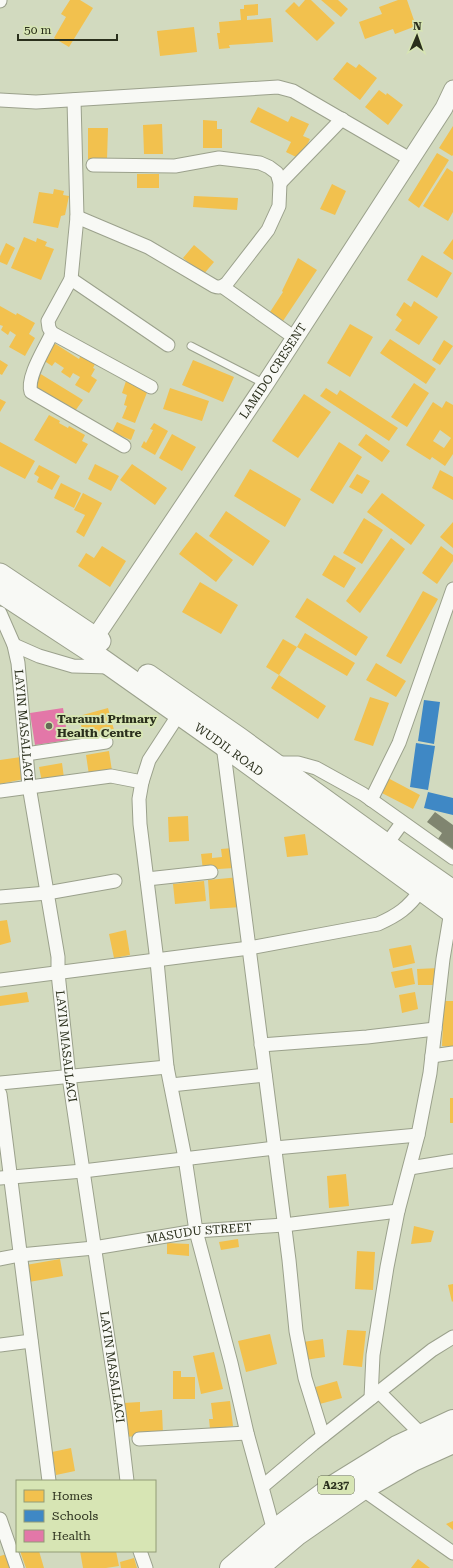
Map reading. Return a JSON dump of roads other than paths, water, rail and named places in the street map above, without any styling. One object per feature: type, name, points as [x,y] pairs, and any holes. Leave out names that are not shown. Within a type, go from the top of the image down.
[{"type":"highway","name":"A237","points":[[231,1568],[274,1531],[334,1486],[397,1447],[453,1421]]},
{"type":"highway","name":"A237","points":[[257,1568],[296,1535],[362,1489],[413,1460],[453,1442]]},
{"type":"main road","name":"WUDIL ROAD","points":[[0,574],[91,643],[274,763],[386,845],[452,905]]},
{"type":"main road","name":"WUDIL ROAD","points":[[0,592],[91,643],[112,668],[223,745],[421,890],[452,905]]},
{"type":"street","points":[[0,100],[36,102],[278,87],[293,91],[410,159]]},
{"type":"street","name":"LAMIDO CRESENT","points":[[91,643],[265,384],[444,108],[453,89]]},
{"type":"street","points":[[74,100],[77,217],[71,279],[48,321],[49,328],[52,333],[151,387]]},
{"type":"street","points":[[280,183],[342,119]]},
{"type":"street","points":[[94,165],[176,166],[219,158],[260,163],[270,167],[277,173],[280,183],[279,206],[268,230],[223,287]]},
{"type":"street","points":[[77,217],[148,247],[214,286],[219,288],[223,287],[295,338]]},
{"type":"street","points":[[71,279],[168,345]]},
{"type":"street","points":[[52,333],[31,378],[29,387],[31,392],[124,446]]},
{"type":"street","points":[[371,800],[399,743],[453,589]]},
{"type":"street","name":"LAYIN MASALLACI","points":[[0,613],[14,645],[18,663],[29,786],[58,957],[58,973],[69,1077],[119,1412],[127,1480]]},
{"type":"street","points":[[14,645],[39,656],[73,666],[112,668]]},
{"type":"street","points":[[179,714],[149,760],[142,782],[139,799],[140,824],[157,961],[167,1067],[185,1158],[196,1231],[231,1363],[247,1433],[263,1486],[274,1531]]},
{"type":"street","points":[[26,754],[106,742]]},
{"type":"street","points":[[223,745],[284,1224],[296,1331],[305,1378],[323,1436]]},
{"type":"street","points":[[274,763],[298,763],[316,768],[371,800],[453,858]]},
{"type":"street","points":[[0,791],[111,776],[142,782]]},
{"type":"street","points":[[386,845],[402,822]]},
{"type":"street","points":[[147,879],[210,872]]},
{"type":"street","points":[[0,897],[47,893],[115,881]]},
{"type":"street","points":[[0,980],[249,948],[378,924],[410,904],[421,890]]},
{"type":"street","points":[[422,1436],[375,1395],[373,1355],[387,1266],[398,1211],[418,1135],[430,1074],[452,905]]},
{"type":"street","points":[[261,1045],[367,1037],[435,1029]]},
{"type":"street","points":[[432,1056],[453,1053]]},
{"type":"street","points":[[0,1083],[167,1067]]},
{"type":"street","points":[[171,1085],[265,1075]]},
{"type":"street","points":[[0,1094],[5,1177],[20,1255],[49,1480]]},
{"type":"street","points":[[5,1177],[83,1171],[274,1148],[418,1135]]},
{"type":"street","points":[[410,1168],[453,1161]]},
{"type":"street","name":"MASUDU STREET","points":[[0,1259],[20,1255],[94,1248],[196,1231],[284,1224],[398,1211]]},
{"type":"street","points":[[263,1486],[323,1436],[432,1350],[453,1337]]},
{"type":"street","points":[[0,1345],[31,1341]]},
{"type":"street","points":[[139,1439],[247,1433]]},
{"type":"street","points":[[362,1489],[453,1553]]},
{"type":"street","points":[[0,1519],[17,1568]]},
{"type":"street","points":[[140,1552],[146,1568]]},
{"type":"lane","points":[[191,346],[265,384]]},
{"type":"place","name":"Tarauni Primary Health Centre","points":[[49,726]]}]
